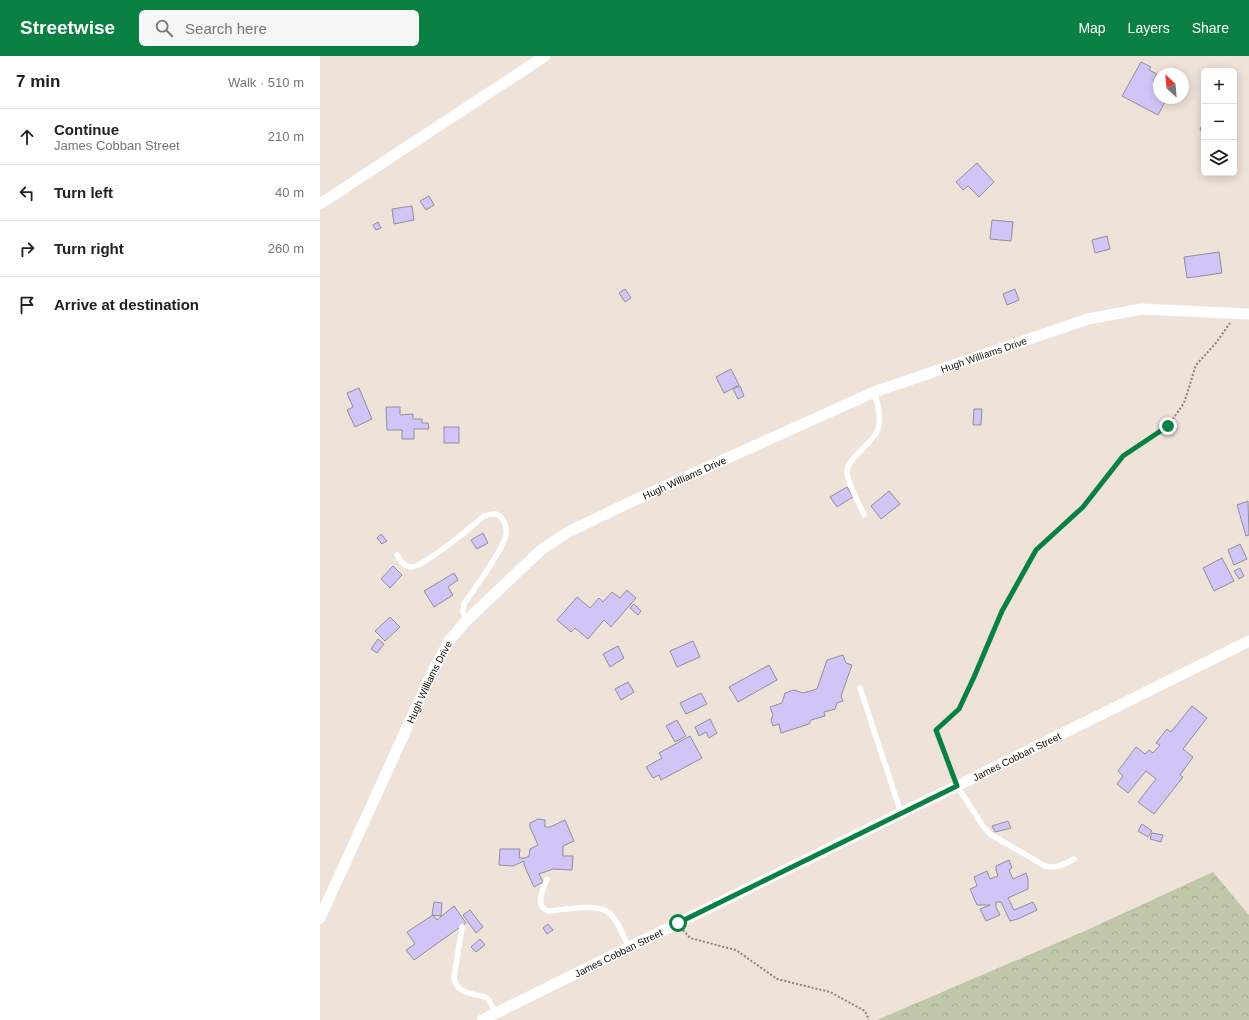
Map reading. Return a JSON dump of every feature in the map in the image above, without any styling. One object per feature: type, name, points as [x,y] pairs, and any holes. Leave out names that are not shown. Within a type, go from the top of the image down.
[{"type":"street","points":[[320,204],[545,56]]},
{"type":"street","name":"Hugh Williams Drive","points":[[320,918],[432,673],[449,641],[466,621],[541,550],[568,532],[639,498],[874,392],[1088,319],[1141,309],[1249,314]]},
{"type":"street","name":"James Cobban Street","points":[[488,1018],[1249,640]]},
{"type":"lane","points":[[864,515],[848,478],[847,471],[850,463],[876,435],[879,426],[879,415],[874,392]]},
{"type":"lane","points":[[397,555],[406,566],[412,567],[420,565],[434,556],[484,516],[497,514],[501,517],[506,528],[506,534],[500,550],[464,604],[463,612],[466,621]]},
{"type":"lane","points":[[860,688],[901,813]]},
{"type":"lane","points":[[957,786],[983,826],[990,834],[1045,866],[1052,868],[1058,867],[1074,860]]},
{"type":"lane","points":[[547,879],[540,899],[544,910],[548,912],[596,908],[608,912],[616,921],[629,947]]},
{"type":"lane","points":[[462,927],[454,978],[455,984],[462,990],[488,999],[488,1018]]},
{"type":"path","points":[[957,786],[936,730],[959,709],[1002,611],[1036,550],[1083,507],[1123,456],[1168,426],[1184,403],[1196,366],[1216,343],[1237,314]]},
{"type":"path","points":[[678,923],[690,938],[736,950],[777,979],[830,992],[865,1011],[869,1020]]},
{"type":"green space","points":[[1213,872],[1249,915],[1249,1020],[877,1020],[1087,930]]},
{"type":"building","points":[[1141,62],[1151,67],[1149,70],[1153,72],[1153,104],[1164,104],[1158,115],[1122,96]]},
{"type":"building","points":[[977,163],[994,182],[979,197],[968,186],[963,190],[956,182]]},
{"type":"building","points":[[429,196],[434,205],[426,210],[420,201]]},
{"type":"building","points":[[412,206],[414,220],[394,224],[392,209]]},
{"type":"building","points":[[992,220],[1013,222],[1011,241],[990,239]]},
{"type":"building","points":[[378,222],[381,228],[376,230],[373,225]]},
{"type":"building","points":[[1107,236],[1110,249],[1095,253],[1092,240]]},
{"type":"building","points":[[1219,252],[1222,273],[1187,278],[1184,257]]},
{"type":"building","points":[[625,289],[631,298],[625,302],[619,293]]},
{"type":"building","points":[[1015,289],[1019,300],[1007,305],[1003,294]]},
{"type":"building","points":[[731,369],[739,385],[724,393],[716,377]]},
{"type":"building","points":[[740,386],[744,396],[738,399],[733,389]]},
{"type":"building","points":[[359,388],[372,419],[355,427],[347,410],[353,407],[347,393]]},
{"type":"building","points":[[386,407],[400,407],[400,415],[413,414],[413,419],[422,419],[422,423],[428,423],[429,429],[414,429],[414,439],[402,439],[402,430],[387,430]]},
{"type":"building","points":[[974,409],[982,409],[981,425],[973,425]]},
{"type":"building","points":[[444,427],[459,427],[459,443],[444,443]]},
{"type":"building","points":[[847,487],[853,497],[837,507],[830,497]]},
{"type":"building","points":[[889,491],[900,504],[881,519],[871,506]]},
{"type":"building","points":[[1248,501],[1249,535],[1246,536],[1237,505]]},
{"type":"building","points":[[483,533],[488,543],[477,549],[471,540]]},
{"type":"building","points":[[381,534],[387,541],[382,544],[377,538]]},
{"type":"building","points":[[1240,544],[1247,559],[1234,565],[1228,550]]},
{"type":"building","points":[[1222,558],[1234,581],[1214,591],[1203,568]]},
{"type":"building","points":[[393,566],[402,575],[390,588],[381,579]]},
{"type":"building","points":[[1240,568],[1244,576],[1239,579],[1234,571]]},
{"type":"building","points":[[454,573],[458,580],[448,587],[453,595],[434,607],[424,591]]},
{"type":"building","points":[[627,590],[636,598],[611,627],[604,620],[588,639],[575,628],[571,632],[557,620],[577,597],[590,608],[599,598],[603,602],[612,592],[620,598]]},
{"type":"building","points":[[634,604],[641,611],[638,615],[630,608]]},
{"type":"building","points":[[390,617],[400,627],[385,641],[375,631]]},
{"type":"building","points":[[378,639],[384,644],[377,653],[371,649]]},
{"type":"building","points":[[693,641],[700,657],[677,667],[670,651]]},
{"type":"building","points":[[618,646],[624,658],[610,667],[603,654]]},
{"type":"building","points":[[843,655],[846,663],[852,665],[841,696],[843,701],[837,703],[835,709],[824,712],[825,716],[811,720],[809,724],[781,733],[779,724],[773,726],[771,720],[773,715],[770,707],[782,703],[785,693],[794,690],[803,693],[817,689],[827,660]]},
{"type":"building","points":[[769,665],[777,680],[738,702],[729,687]]},
{"type":"building","points":[[628,682],[634,692],[621,700],[615,689]]},
{"type":"building","points":[[701,693],[707,704],[686,714],[680,703]]},
{"type":"building","points":[[1192,706],[1207,718],[1183,749],[1193,757],[1180,775],[1183,777],[1154,814],[1138,802],[1156,779],[1146,771],[1128,793],[1117,784],[1123,776],[1118,771],[1136,747],[1145,754],[1149,750],[1153,753],[1160,745],[1156,743],[1167,729],[1171,732]]},
{"type":"building","points":[[710,719],[717,733],[709,738],[706,732],[699,736],[695,727]]},
{"type":"building","points":[[677,720],[686,736],[675,742],[666,726]]},
{"type":"building","points":[[690,736],[702,758],[661,780],[659,775],[653,778],[646,767],[662,758],[659,753]]},
{"type":"building","points":[[538,819],[545,820],[545,827],[550,827],[565,820],[574,841],[563,846],[563,856],[573,856],[572,870],[553,869],[539,874],[543,882],[534,887],[524,865],[524,861],[513,866],[499,865],[500,849],[520,849],[519,858],[529,856],[530,849],[538,845],[530,827],[530,823]]},
{"type":"building","points":[[1008,821],[1011,828],[995,832],[992,826]]},
{"type":"building","points":[[1142,824],[1152,831],[1148,837],[1138,831]]},
{"type":"building","points":[[1152,833],[1163,835],[1161,842],[1150,839]]},
{"type":"building","points":[[1009,860],[1012,868],[1009,870],[1013,879],[1026,873],[1028,879],[1028,889],[1008,898],[1014,910],[1033,902],[1037,910],[1010,921],[1001,902],[996,902],[996,907],[1000,915],[986,921],[980,909],[990,905],[977,905],[970,889],[977,886],[974,877],[987,871],[990,879],[998,876],[996,866]]},
{"type":"building","points":[[434,902],[442,903],[441,916],[432,915]]},
{"type":"building","points":[[454,906],[466,923],[414,960],[406,950],[415,944],[407,932],[433,915],[437,920]]},
{"type":"building","points":[[470,910],[483,927],[476,933],[463,915]]},
{"type":"building","points":[[548,924],[553,930],[547,934],[543,928]]},
{"type":"building","points":[[480,939],[485,945],[476,952],[471,947]]},
{"type":"route","points":[[678,923],[957,786],[936,730],[959,709],[1002,611],[1036,550],[1083,507],[1123,456],[1168,426]]}]
